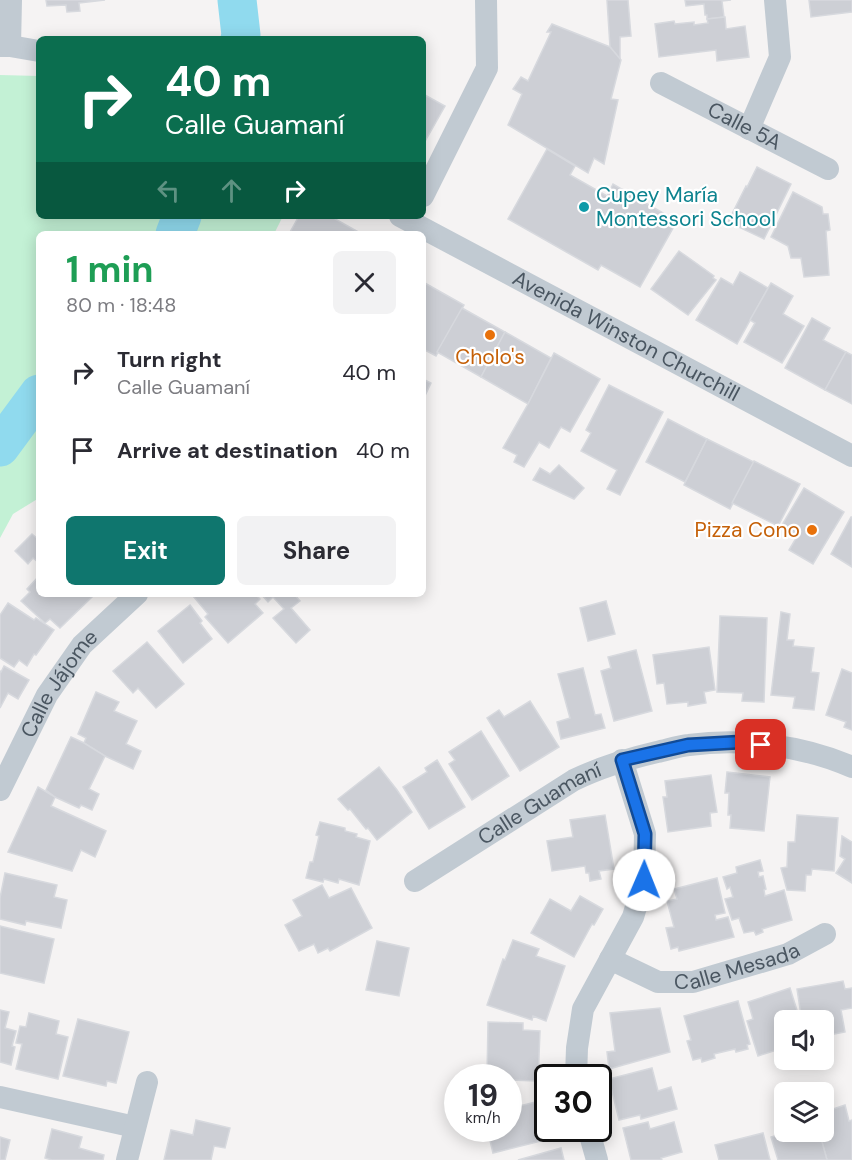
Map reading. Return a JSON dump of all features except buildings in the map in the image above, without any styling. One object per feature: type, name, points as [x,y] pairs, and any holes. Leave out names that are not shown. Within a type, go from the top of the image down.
[{"type":"street","points":[[11,0],[5,46],[36,51]]},
{"type":"street","points":[[426,190],[487,68],[486,0]]},
{"type":"street","points":[[749,129],[780,57],[775,0]]},
{"type":"street","name":"Calle 5A","points":[[661,83],[828,169]]},
{"type":"street","name":"Avenida Winston Churchill","points":[[407,222],[424,231]]},
{"type":"street","name":"Avenida Winston Churchill","points":[[426,232],[852,456]]},
{"type":"street","name":"Calle Jájome","points":[[0,790],[47,695],[82,645],[134,597]]},
{"type":"street","name":"Calle Guamaní","points":[[415,881],[574,780],[622,760],[688,745],[741,742],[801,750],[852,767]]},
{"type":"street","points":[[576,1064],[583,1010],[633,917],[644,880],[645,834],[622,760]]},
{"type":"street","name":"Calle Mesada","points":[[610,959],[658,982],[693,982],[788,954],[825,934]]},
{"type":"street","points":[[127,1160],[147,1082]]},
{"type":"street","points":[[0,1097],[135,1127]]},
{"type":"street","points":[[592,1142],[597,1160]]},
{"type":"green space","points":[[0,75],[36,76],[36,219],[282,219],[276,231],[36,231],[36,500],[13,514],[0,538]]},
{"type":"waterway","points":[[237,0],[241,36]]},
{"type":"waterway","points":[[176,231],[181,219]]},
{"type":"waterway","points":[[0,447],[36,398]]},
{"type":"place","name":"Cupey María Montessori School","points":[[584,207]]},
{"type":"place","name":"Cholo's","points":[[490,335]]},
{"type":"place","name":"Pizza Cono","points":[[812,530]]},
{"type":"route","points":[[644,880],[645,834],[622,760],[688,745],[741,742],[761,745]]}]
